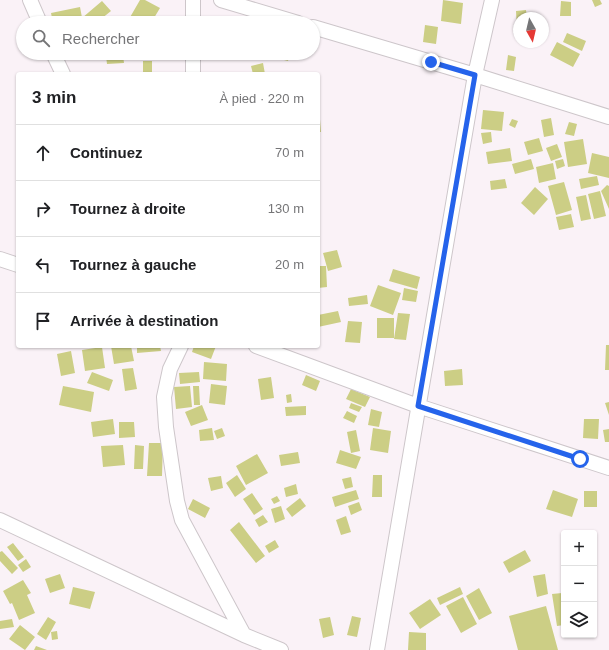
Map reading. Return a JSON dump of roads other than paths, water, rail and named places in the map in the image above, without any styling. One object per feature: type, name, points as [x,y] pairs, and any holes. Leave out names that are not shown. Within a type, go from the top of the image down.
[{"type":"street","points":[[30,0],[37,16]]},
{"type":"street","points":[[193,0],[193,16]]},
{"type":"street","points":[[221,0],[275,16]]},
{"type":"street","points":[[376,650],[475,75],[492,0]]},
{"type":"street","points":[[320,29],[609,117]]},
{"type":"street","points":[[56,60],[62,72]]},
{"type":"street","points":[[193,60],[193,72]]},
{"type":"street","points":[[0,259],[16,264]]},
{"type":"street","points":[[179,348],[170,369],[164,397],[166,427],[177,501],[182,520],[244,635]]},
{"type":"street","points":[[261,348],[418,406],[609,468]]},
{"type":"street","points":[[0,520],[244,635],[281,650]]}]
